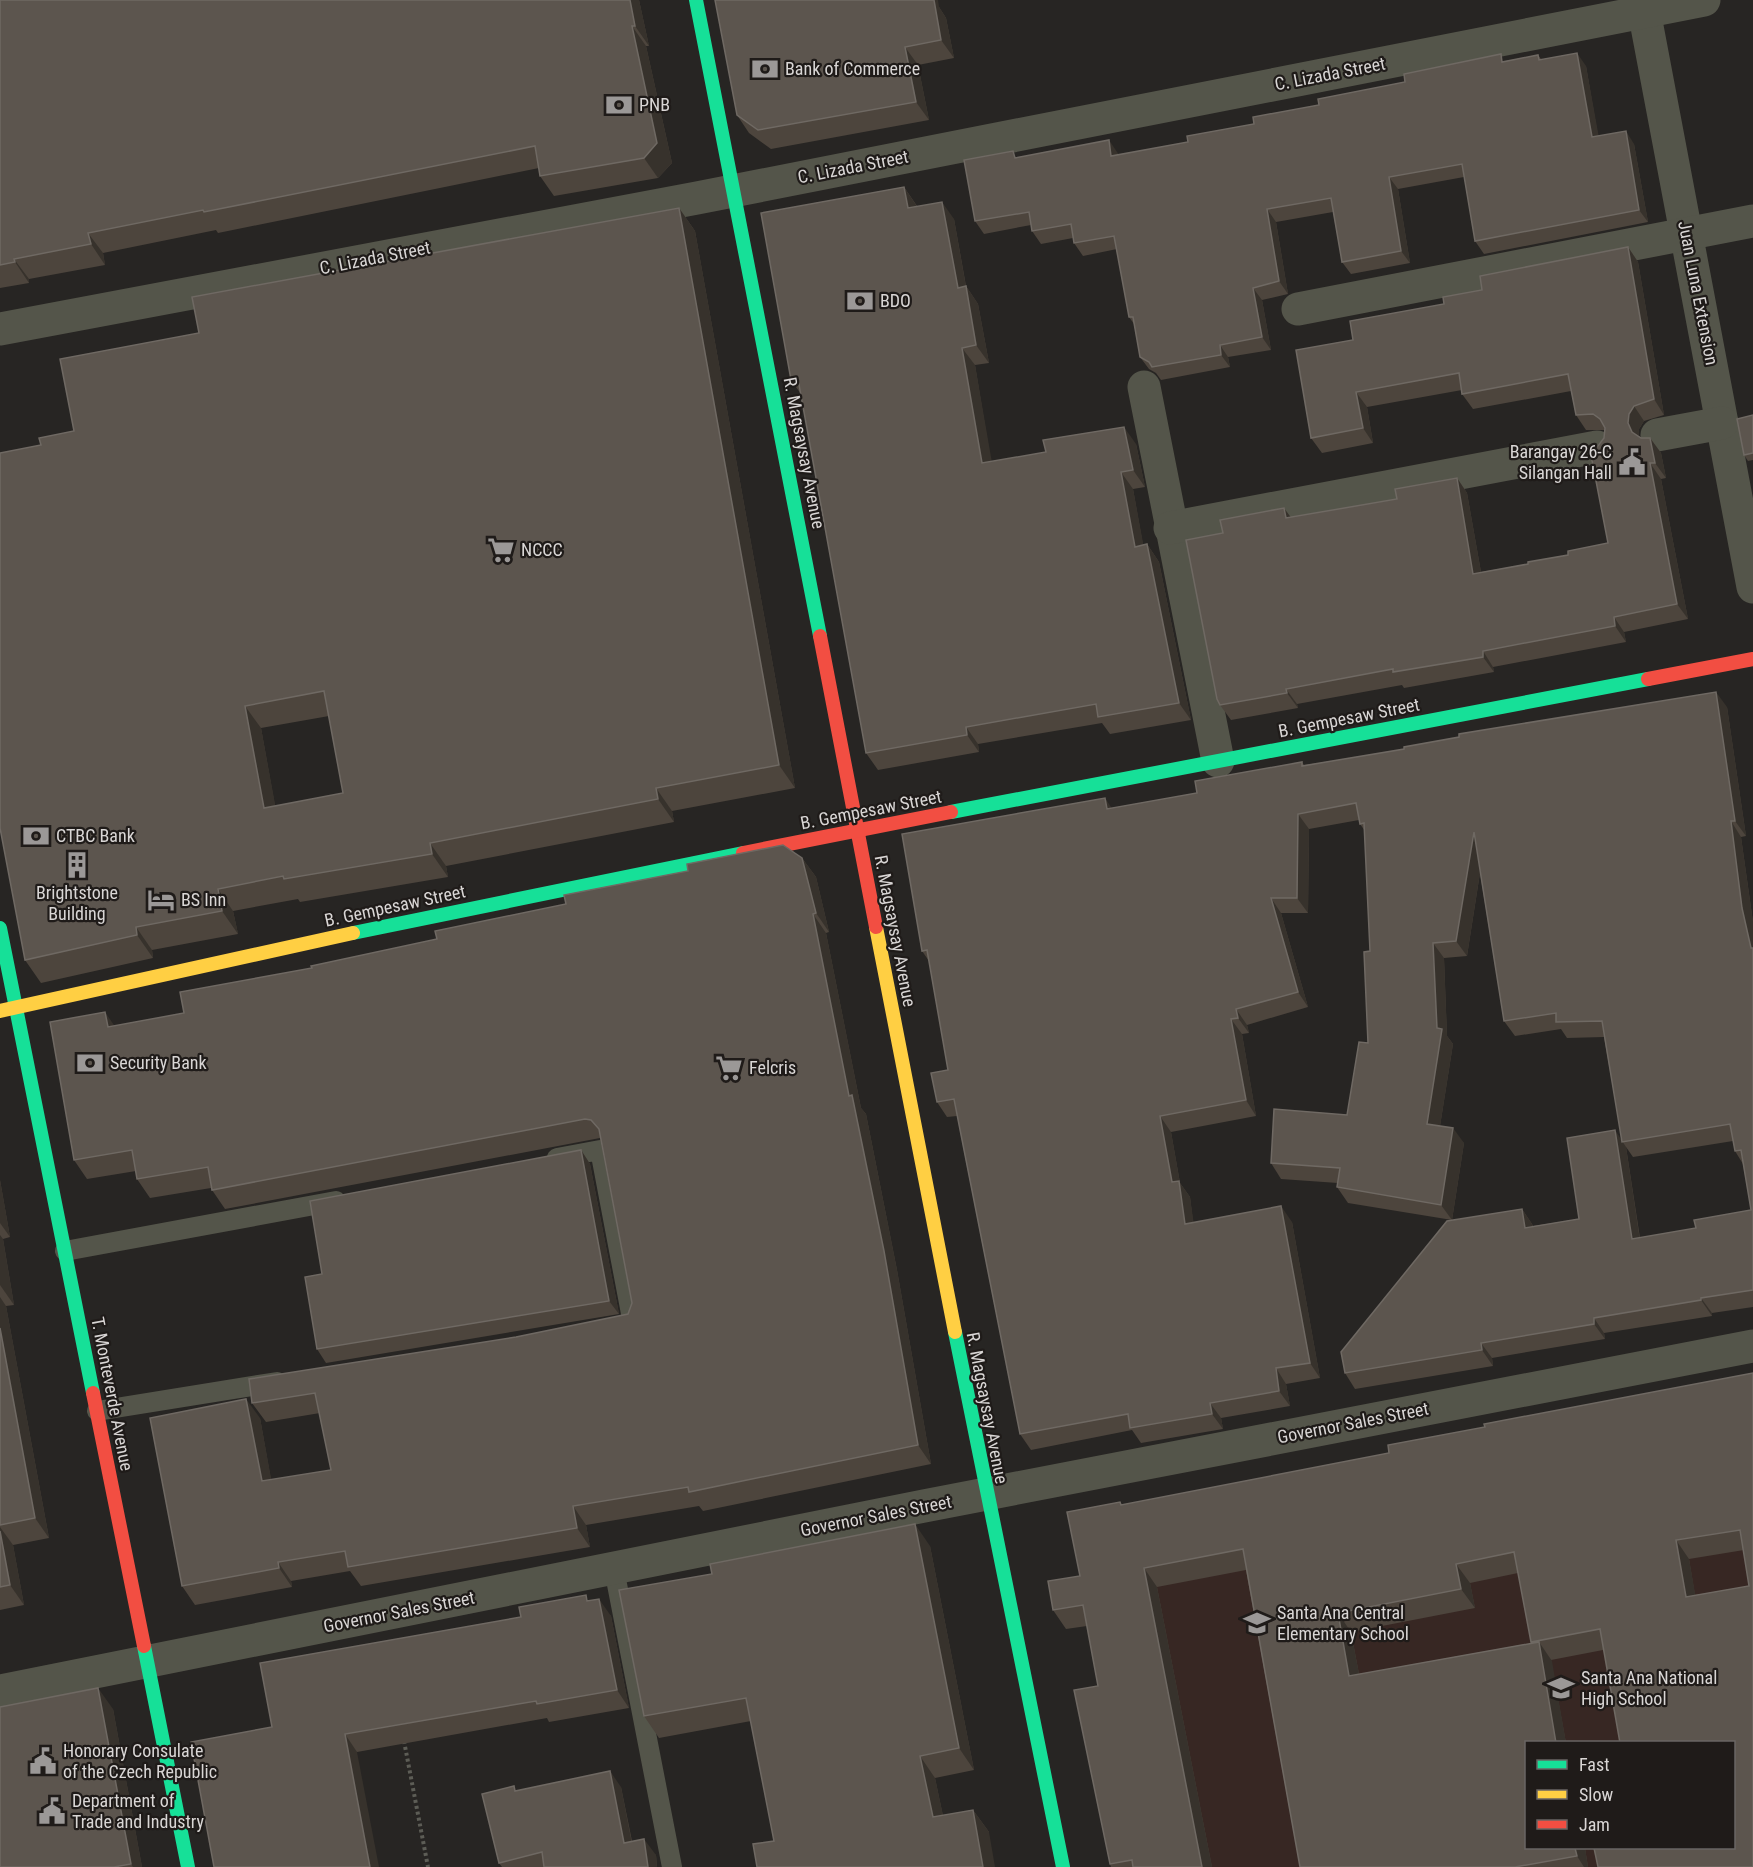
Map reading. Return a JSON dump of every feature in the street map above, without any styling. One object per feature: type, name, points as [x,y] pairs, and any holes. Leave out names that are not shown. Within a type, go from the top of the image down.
[{"type":"street","name":"R. Magsaysay Avenue","points":[[696,0],[735,190],[986,1495],[1063,1867]]},
{"type":"street","name":"C. Lizada Street","points":[[0,329],[735,190],[1643,6],[1704,0]]},
{"type":"street","name":"Juan Luna Extension","points":[[1643,6],[1753,587]]},
{"type":"street","points":[[1298,309],[1753,220]]},
{"type":"street","points":[[1144,387],[1170,528],[1218,761]]},
{"type":"street","points":[[1658,435],[1722,423]]},
{"type":"street","points":[[1170,528],[1598,447]]},
{"type":"street","name":"B. Gempesaw Street","points":[[0,1011],[340,936],[857,830],[1753,660]]},
{"type":"street","name":"T. Monteverde Avenue","points":[[0,928],[188,1867]]},
{"type":"street","name":"Governor Sales Street","points":[[0,1691],[986,1495],[1753,1346]]},
{"type":"lane","points":[[542,1161],[600,1150],[633,1324],[601,1330]]},
{"type":"lane","points":[[65,1251],[356,1197]]},
{"type":"lane","points":[[97,1411],[294,1379]]},
{"type":"lane","points":[[614,1569],[672,1867]]},
{"type":"path","points":[[403,1739],[428,1867]]},
{"type":"shaded area","name":"Santa Ana Central Elementary School","points":[[1753,1385],[1753,1867],[1141,1867],[1075,1523]]},
{"type":"building","points":[[0,0],[630,0],[635,26],[632,26],[657,143],[644,158],[540,176],[535,146],[88,233],[91,244],[14,259],[15,262],[0,265]]},
{"type":"building","points":[[715,0],[934,0],[941,40],[905,47],[916,102],[758,130],[737,115]]},
{"type":"building","points":[[1577,53],[1592,137],[1626,131],[1639,210],[1475,241],[1462,164],[1389,177],[1401,251],[1342,262],[1331,198],[1267,209],[1279,281],[1253,288],[1262,337],[1220,345],[1221,355],[1152,367],[1149,362],[1140,357],[1133,317],[1129,317],[1114,236],[1074,243],[1071,224],[1032,231],[1029,212],[975,221],[964,160],[1013,151],[1015,158],[1109,140],[1111,156],[1188,142],[1187,136],[1254,124],[1253,117],[1319,105],[1318,99],[1405,82],[1404,74],[1501,54],[1502,62],[1538,55],[1539,60]]},
{"type":"building","points":[[904,187],[908,208],[942,202],[958,288],[966,286],[976,345],[962,348],[982,463],[1046,452],[1043,440],[1124,427],[1133,470],[1121,472],[1135,547],[1147,544],[1179,703],[1098,717],[1096,704],[966,727],[967,735],[866,753],[798,379],[791,380],[761,213]]},
{"type":"building","points":[[679,208],[779,765],[656,788],[658,799],[430,843],[432,854],[284,879],[283,876],[218,889],[222,911],[136,927],[137,935],[25,960],[0,828],[0,453],[41,445],[39,438],[74,431],[60,359],[199,333],[192,297]],"holes":[[[324,691],[343,793],[264,808],[245,706]]]},
{"type":"building","points":[[1628,247],[1654,399],[1634,406],[1629,414],[1628,423],[1632,432],[1641,438],[1650,438],[1655,463],[1650,463],[1677,604],[1614,617],[1615,626],[1483,651],[1483,657],[1393,672],[1393,669],[1286,689],[1287,693],[1220,705],[1186,540],[1223,533],[1220,520],[1284,508],[1286,518],[1397,499],[1395,489],[1457,478],[1473,574],[1568,555],[1568,551],[1608,543],[1590,450],[1598,446],[1604,438],[1605,428],[1600,419],[1593,414],[1576,415],[1568,374],[1462,394],[1459,373],[1356,392],[1363,428],[1311,438],[1296,350],[1353,340],[1350,321],[1444,304],[1443,297],[1482,290],[1480,276]]},
{"type":"building","points":[[1753,415],[1753,453],[1744,455],[1737,419]]},
{"type":"building","points":[[1716,692],[1735,821],[1731,821],[1742,908],[1751,948],[1753,948],[1753,1290],[1594,1318],[1594,1324],[1481,1343],[1482,1350],[1345,1373],[1341,1352],[1447,1221],[1522,1209],[1525,1228],[1579,1219],[1567,1138],[1615,1130],[1632,1239],[1696,1228],[1694,1220],[1751,1210],[1741,1150],[1735,1151],[1730,1124],[1622,1142],[1602,1021],[1556,1022],[1556,1013],[1504,1021],[1474,832],[1456,941],[1433,943],[1437,1028],[1442,1029],[1427,1124],[1453,1128],[1441,1205],[1337,1187],[1340,1168],[1271,1163],[1274,1109],[1347,1115],[1359,1042],[1368,1043],[1364,952],[1370,951],[1364,823],[1360,824],[1356,803],[1298,814],[1297,898],[1271,898],[1298,992],[1236,1009],[1238,1018],[1231,1019],[1246,1100],[1160,1116],[1172,1182],[1179,1181],[1185,1224],[1281,1206],[1310,1363],[1276,1368],[1279,1391],[1210,1403],[1212,1414],[1130,1428],[1128,1414],[1020,1434],[954,1099],[937,1102],[931,1073],[948,1070],[927,950],[922,951],[902,834],[1105,798],[1107,809],[1197,793],[1195,781],[1302,762],[1302,766],[1404,749],[1404,747],[1459,737],[1459,734]]},
{"type":"building","points":[[783,845],[802,858],[816,913],[813,914],[849,1096],[852,1095],[884,1251],[918,1445],[689,1492],[688,1487],[573,1506],[577,1528],[348,1567],[345,1551],[278,1562],[279,1568],[182,1586],[150,1418],[246,1399],[262,1481],[331,1470],[315,1393],[252,1403],[249,1379],[516,1337],[628,1314],[632,1303],[599,1129],[591,1120],[585,1119],[212,1190],[208,1167],[137,1179],[132,1150],[74,1160],[50,1022],[105,1012],[108,1027],[184,1013],[180,992],[312,968],[311,966],[437,939],[435,931],[566,904],[564,895],[688,871],[687,864]]},
{"type":"building","points":[[581,1150],[609,1301],[317,1349],[305,1277],[322,1274],[310,1201]]},
{"type":"building","points":[[0,1328],[35,1518],[0,1525]]},
{"type":"building","points":[[1753,1373],[1753,1867],[1598,1867],[1594,1849],[1735,1849],[1735,1741],[1620,1741],[1600,1629],[1531,1642],[1514,1552],[1456,1564],[1461,1589],[1338,1613],[1349,1676],[1539,1642],[1556,1741],[1525,1741],[1525,1849],[1575,1849],[1577,1856],[1515,1867],[1300,1867],[1243,1549],[1144,1568],[1202,1867],[1133,1867],[1132,1860],[1110,1864],[1074,1690],[1098,1686],[1083,1605],[1053,1610],[1048,1581],[1080,1576],[1067,1512],[1120,1502],[1121,1505],[1389,1453],[1388,1445],[1485,1427],[1484,1424]],"holes":[[[1740,1530],[1749,1586],[1686,1597],[1676,1540]]]},
{"type":"building","points":[[915,1524],[959,1748],[920,1756],[933,1817],[973,1810],[983,1867],[757,1867],[753,1844],[774,1841],[746,1698],[644,1716],[619,1590],[712,1574],[710,1564]]},
{"type":"building","points":[[0,1531],[10,1585],[0,1587]]},
{"type":"building","points":[[586,1595],[587,1601],[599,1599],[617,1690],[537,1704],[536,1701],[345,1734],[370,1867],[214,1867],[191,1742],[272,1727],[260,1663],[521,1617],[519,1607]]},
{"type":"building","points":[[98,1688],[131,1864],[114,1867],[0,1867],[0,1707]]},
{"type":"building","points":[[610,1771],[624,1843],[644,1839],[648,1867],[544,1867],[542,1852],[499,1863],[482,1794],[514,1786],[515,1791]]},
{"type":"traffic: fast","points":[[696,0],[820,636]]},
{"type":"traffic: fast","points":[[951,812],[1648,679]]},
{"type":"traffic: fast","points":[[353,933],[743,853]]},
{"type":"traffic: fast","points":[[0,928],[93,1393]]},
{"type":"traffic: fast","points":[[955,1332],[1063,1867]]},
{"type":"traffic: fast","points":[[144,1646],[188,1867]]},
{"type":"traffic: slow","points":[[876,927],[955,1332]]},
{"type":"traffic: slow","points":[[0,1011],[353,933]]},
{"type":"traffic: jam","points":[[820,636],[876,927]]},
{"type":"traffic: jam","points":[[1648,679],[1753,659]]},
{"type":"traffic: jam","points":[[743,853],[951,812]]},
{"type":"traffic: jam","points":[[93,1393],[144,1646]]},
{"type":"place","name":"Bank of Commerce","points":[[765,69]]},
{"type":"place","name":"PNB","points":[[619,105]]},
{"type":"place","name":"BDO","points":[[860,301]]},
{"type":"place","name":"Barangay 26-C Silangan Hall","points":[[1632,462]]},
{"type":"place","name":"NCCC","points":[[501,550]]},
{"type":"place","name":"CTBC Bank","points":[[36,836]]},
{"type":"place","name":"Brightstone Building","points":[[77,865]]},
{"type":"place","name":"BS Inn","points":[[161,900]]},
{"type":"place","name":"Security Bank","points":[[90,1063]]},
{"type":"place","name":"Felcris","points":[[729,1068]]},
{"type":"place","name":"Santa Ana Central Elementary School","points":[[1257,1623]]},
{"type":"place","name":"Santa Ana National High School","points":[[1561,1688]]},
{"type":"place","name":"Honorary Consulate of the Czech Republic","points":[[43,1761]]},
{"type":"place","name":"Department of Trade and Industry","points":[[52,1811]]}]
